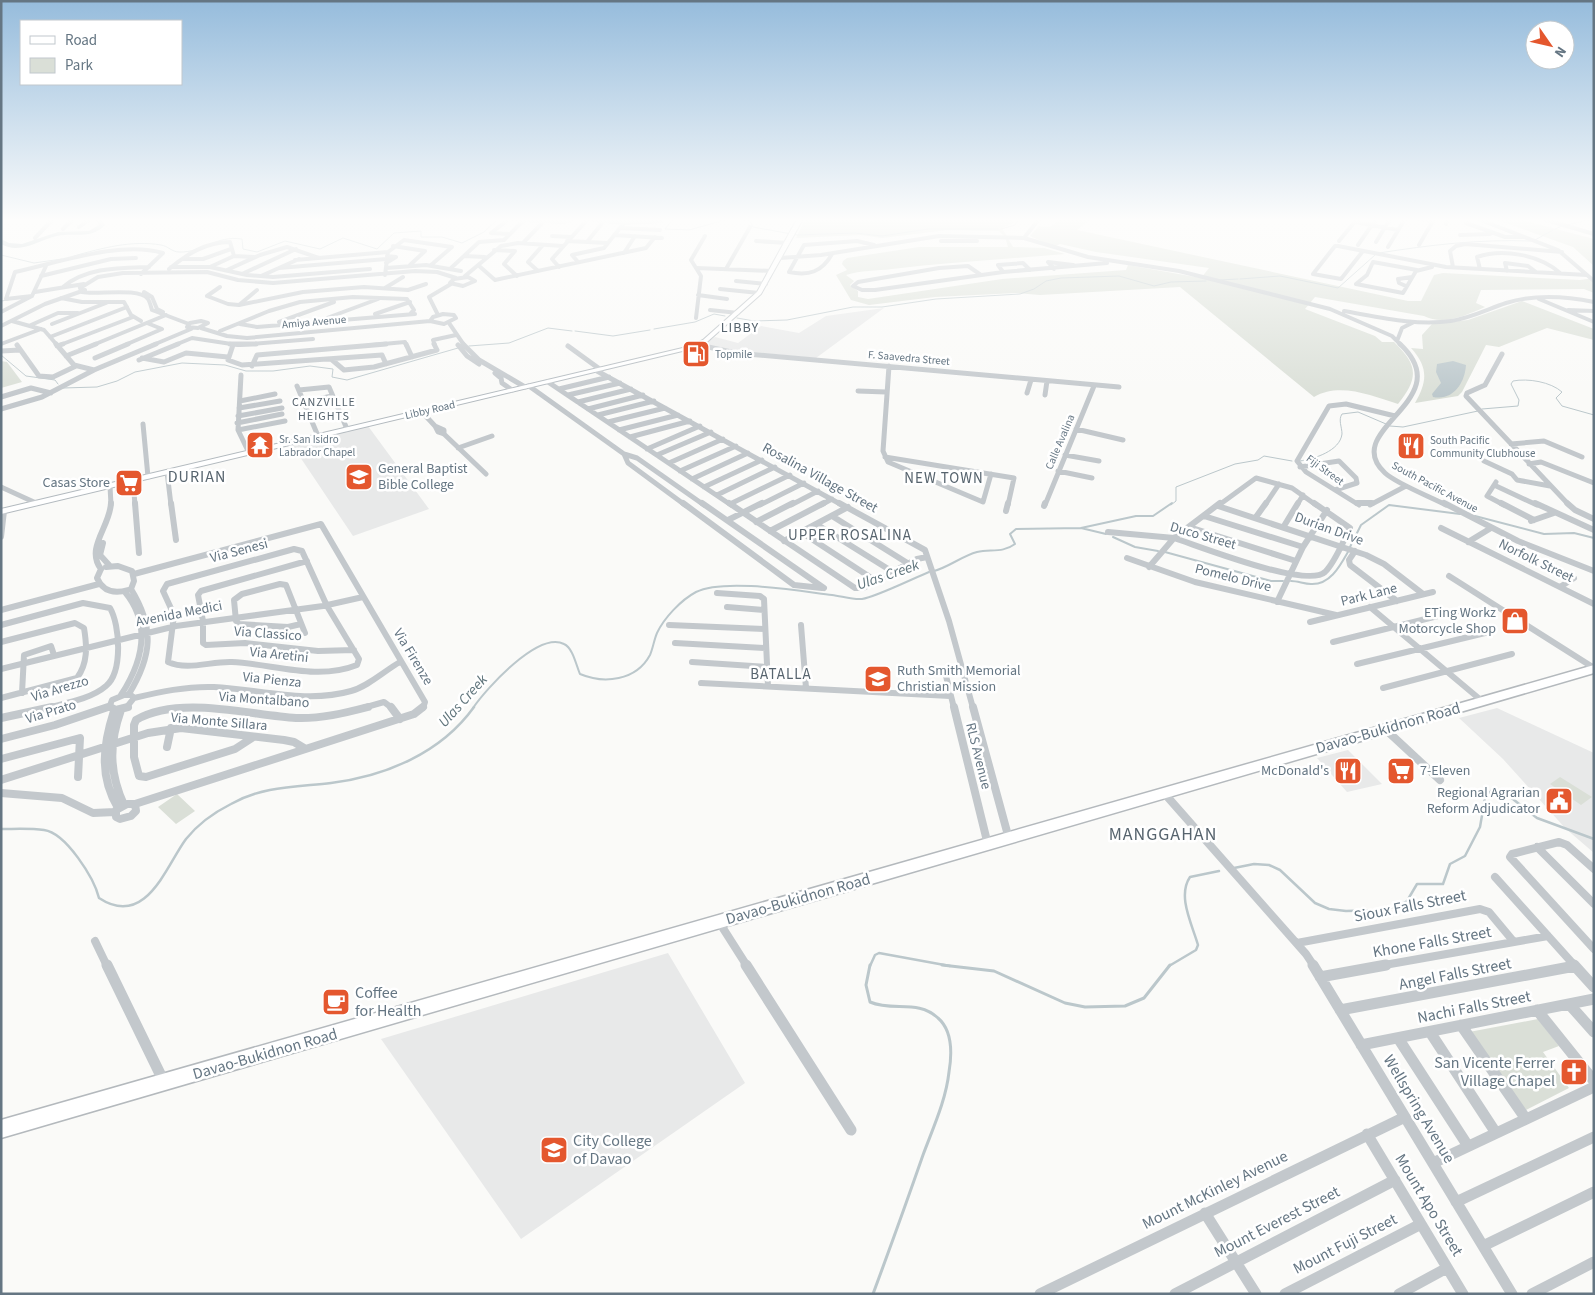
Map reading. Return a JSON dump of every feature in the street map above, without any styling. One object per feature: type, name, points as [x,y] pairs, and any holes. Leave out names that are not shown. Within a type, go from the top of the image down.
[{"type":"highway","name":"Davao-Bukidnon Road","points":[[1,1129],[1009,839],[1594,668]]},
{"type":"main road","name":"Libby Road","points":[[3,511],[113,488],[133,480],[699,345],[738,313],[759,293],[768,279]]},
{"type":"street","points":[[13,279],[6,299],[65,285],[85,284],[100,279]]},
{"type":"street","points":[[1,312],[33,294],[40,279]]},
{"type":"street","points":[[65,285],[66,279]]},
{"type":"street","points":[[227,279],[242,283],[285,283],[326,279]]},
{"type":"street","points":[[339,289],[342,279]]},
{"type":"street","points":[[347,288],[349,279]]},
{"type":"street","points":[[385,288],[399,279]]},
{"type":"street","points":[[446,279],[466,286],[475,281],[474,279]]},
{"type":"street","points":[[440,314],[434,298],[442,290],[459,279]]},
{"type":"street","points":[[696,318],[700,279]]},
{"type":"street","points":[[871,279],[858,282],[853,286],[858,289],[870,290],[950,279]]},
{"type":"street","points":[[932,279],[935,282]]},
{"type":"street","name":"South Pacific Avenue","points":[[1215,279],[1330,309],[1379,329],[1397,341],[1415,360],[1419,375],[1412,396],[1387,425],[1374,448],[1377,463],[1386,474],[1406,486],[1540,551],[1594,571]]},
{"type":"street","points":[[1361,279],[1356,284],[1402,293],[1410,279]]},
{"type":"street","points":[[1398,279],[1400,283],[1406,286]]},
{"type":"street","points":[[736,281],[766,284]]},
{"type":"street","points":[[83,291],[85,284]]},
{"type":"street","points":[[220,287],[207,296],[239,306],[260,303],[287,294],[347,288],[408,290],[426,284]]},
{"type":"street","points":[[720,289],[759,293]]},
{"type":"street","points":[[239,306],[257,290]]},
{"type":"street","points":[[1,326],[40,306],[83,291],[95,293],[132,291],[146,293],[152,297],[157,309],[167,315],[190,326],[203,327],[208,323],[206,321],[190,326],[126,357],[92,370],[30,402],[1,407]]},
{"type":"street","points":[[698,295],[727,299]]},
{"type":"street","points":[[283,323],[301,323],[332,318],[380,297]]},
{"type":"street","points":[[221,331],[297,303],[380,297],[408,299],[410,302],[412,312],[379,314]]},
{"type":"street","points":[[61,298],[82,302],[124,302],[133,317],[141,321]]},
{"type":"street","points":[[1330,309],[1415,322],[1460,320],[1508,303],[1536,298],[1564,298],[1594,302]]},
{"type":"street","points":[[1536,298],[1594,322]]},
{"type":"street","points":[[52,324],[113,301]]},
{"type":"street","points":[[237,324],[253,327],[283,323],[332,301]]},
{"type":"street","points":[[332,318],[366,317],[410,302]]},
{"type":"street","points":[[19,303],[40,306]]},
{"type":"street","points":[[50,337],[127,307]]},
{"type":"street","points":[[710,310],[738,313]]},
{"type":"street","points":[[1565,310],[1594,311]]},
{"type":"street","points":[[31,326],[57,312],[81,313]]},
{"type":"street","points":[[401,322],[402,314]]},
{"type":"street","points":[[440,314],[456,317],[446,323],[430,320],[440,314]]},
{"type":"street","points":[[66,356],[167,315]]},
{"type":"street","points":[[57,346],[133,317]]},
{"type":"street","name":"Amiya Avenue","points":[[203,327],[243,335],[298,331],[315,334],[401,322],[430,320]]},
{"type":"street","points":[[12,321],[41,329],[76,366],[92,370]]},
{"type":"street","points":[[1397,341],[1402,328],[1415,322]]},
{"type":"street","points":[[95,358],[164,329],[147,323]]},
{"type":"street","points":[[298,331],[297,328],[301,323]]},
{"type":"street","points":[[446,323],[467,356],[503,377],[516,380],[624,454],[637,458],[824,588],[794,585],[628,463],[624,454]]},
{"type":"street","name":"Amiya Avenue","points":[[203,327],[235,337],[298,331]]},
{"type":"street","points":[[1,344],[41,329]]},
{"type":"street","points":[[142,359],[192,338],[233,345],[315,334],[310,350]]},
{"type":"street","points":[[3,335],[15,338]]},
{"type":"street","points":[[331,359],[344,370],[386,364],[437,350],[433,340],[453,336]]},
{"type":"street","points":[[252,366],[257,355],[404,342],[412,357]]},
{"type":"street","points":[[94,345],[104,354]]},
{"type":"street","points":[[228,357],[233,345]]},
{"type":"street","name":"F. Saavedra Street","points":[[699,345],[736,352],[1119,387]]},
{"type":"street","name":"Rosalina Village Street","points":[[568,346],[609,377],[925,550],[950,621],[1009,839]]},
{"type":"street","points":[[1,351],[18,348],[39,376],[54,377],[76,366]]},
{"type":"street","points":[[126,357],[164,362],[186,353],[228,357]]},
{"type":"street","points":[[228,357],[228,360],[238,364],[252,366],[382,354],[386,364]]},
{"type":"street","points":[[1502,354],[1485,385],[1480,390],[1467,393],[1466,396],[1550,486],[1575,510],[1594,519]]},
{"type":"street","points":[[889,366],[883,451],[885,457],[892,464],[983,502],[991,474]]},
{"type":"street","points":[[241,375],[237,423],[238,430],[249,453]]},
{"type":"street","points":[[503,377],[502,384],[512,390]]},
{"type":"street","points":[[559,389],[609,377]]},
{"type":"street","points":[[1027,393],[1030,380]]},
{"type":"street","points":[[1045,395],[1048,381]]},
{"type":"street","points":[[548,382],[855,588],[863,588],[927,556]]},
{"type":"street","points":[[568,396],[620,383]]},
{"type":"street","name":"Calle Avalina","points":[[1044,506],[1094,386]]},
{"type":"street","points":[[318,436],[298,388],[329,387],[347,429]]},
{"type":"street","points":[[1,397],[31,388],[49,392]]},
{"type":"street","points":[[578,402],[631,389]]},
{"type":"street","points":[[858,391],[886,392]]},
{"type":"street","points":[[240,401],[275,394]]},
{"type":"street","points":[[588,409],[643,395]]},
{"type":"street","points":[[304,402],[332,396]]},
{"type":"street","points":[[239,408],[280,401]]},
{"type":"street","points":[[598,415],[654,402]]},
{"type":"street","name":"Fiji Street","points":[[1395,416],[1346,404],[1329,406],[1298,455],[1297,461],[1300,467],[1353,503],[1366,506],[1406,486]]},
{"type":"street","points":[[238,416],[282,408]]},
{"type":"street","points":[[608,422],[665,408]]},
{"type":"street","points":[[422,412],[435,426],[435,430],[444,434],[486,474]]},
{"type":"street","points":[[237,423],[282,414]]},
{"type":"street","points":[[619,430],[678,415]]},
{"type":"street","points":[[238,430],[285,421]]},
{"type":"street","points":[[630,437],[690,421]]},
{"type":"street","points":[[143,424],[148,477]]},
{"type":"street","points":[[648,449],[700,426]]},
{"type":"street","points":[[1076,429],[1123,440]]},
{"type":"street","points":[[657,455],[711,432]]},
{"type":"street","points":[[458,448],[492,436]]},
{"type":"street","points":[[669,463],[724,439]]},
{"type":"street","points":[[1511,444],[1544,441],[1582,457]]},
{"type":"street","points":[[680,471],[736,446]]},
{"type":"street","points":[[692,479],[748,453]]},
{"type":"street","points":[[1065,455],[1099,461]]},
{"type":"street","points":[[885,457],[1014,478],[1006,511]]},
{"type":"street","points":[[704,487],[762,460]]},
{"type":"street","points":[[1300,467],[1339,460],[1360,484],[1334,490]]},
{"type":"street","points":[[1484,461],[1512,474],[1517,480],[1550,486]]},
{"type":"street","points":[[1529,464],[1541,462],[1594,483]]},
{"type":"street","points":[[717,495],[775,467]]},
{"type":"street","points":[[1058,471],[1092,478]]},
{"type":"street","points":[[167,472],[176,540]]},
{"type":"street","points":[[730,504],[790,475]]},
{"type":"street","points":[[1149,566],[1174,538],[1256,478],[1292,488],[1350,526],[1340,546]]},
{"type":"street","points":[[133,480],[139,553]]},
{"type":"street","points":[[728,520],[804,483]]},
{"type":"street","points":[[1554,513],[1531,521],[1487,496],[1495,483],[1554,513],[1594,530]]},
{"type":"street","points":[[1256,517],[1279,484]]},
{"type":"street","points":[[1,487],[36,504]]},
{"type":"street","points":[[110,566],[102,558],[100,550],[113,512],[113,488]]},
{"type":"street","points":[[756,522],[818,491]]},
{"type":"street","points":[[1284,526],[1303,495]]},
{"type":"street","points":[[770,531],[832,499]]},
{"type":"street","name":"Durian Drive","points":[[1218,506],[1284,526],[1355,551],[1384,564],[1423,594]]},
{"type":"street","points":[[784,541],[848,507]]},
{"type":"street","points":[[1277,602],[1303,548],[1327,510]]},
{"type":"street","points":[[1,537],[3,511]]},
{"type":"street","points":[[832,516],[909,564]]},
{"type":"street","points":[[1204,516],[1303,548]]},
{"type":"street","name":"Via Firenze","points":[[134,574],[321,524],[425,702],[420,711],[400,719],[304,748],[135,804]]},
{"type":"street","points":[[816,524],[893,572]]},
{"type":"street","points":[[1189,527],[1296,561]]},
{"type":"street","name":"Norfolk Street","points":[[1441,528],[1594,604]]},
{"type":"street","name":"Norfolk Street","points":[[1468,542],[1491,528]]},
{"type":"street","points":[[801,532],[876,581]]},
{"type":"street","name":"Duco Street","points":[[1108,532],[1174,538],[1289,575],[1309,577],[1322,574],[1340,546]]},
{"type":"street","points":[[101,569],[94,561],[94,555],[102,541]]},
{"type":"street","name":"Via Senesi","points":[[174,626],[174,615],[163,591],[167,584],[294,549],[301,550],[307,561]]},
{"type":"street","points":[[1355,551],[1349,560],[1350,565],[1397,601]]},
{"type":"street","points":[[94,561],[102,558]]},
{"type":"street","name":"Pomelo Drive","points":[[1127,558],[1195,582],[1336,616]]},
{"type":"street","points":[[203,621],[198,595],[204,589],[307,561],[327,606],[354,650]]},
{"type":"street","points":[[1,610],[98,584],[111,592],[128,590],[134,581],[134,574],[125,567],[110,566],[101,569],[97,576],[98,584]]},
{"type":"street","points":[[1450,576],[1594,668]]},
{"type":"street","points":[[1560,587],[1574,578]]},
{"type":"street","points":[[301,624],[288,626],[239,624],[235,616],[234,602],[238,596],[280,584],[287,586],[294,609],[306,632]]},
{"type":"street","points":[[115,709],[132,703],[128,696],[139,661],[145,632],[128,590]]},
{"type":"street","name":"Park Lane","points":[[1310,622],[1433,592]]},
{"type":"street","points":[[717,593],[762,597],[768,686]]},
{"type":"street","name":"Avenida Medici","points":[[23,663],[24,654],[51,646],[54,655],[174,626],[235,616],[327,606],[363,597]]},
{"type":"street","points":[[1,625],[88,603],[110,608],[119,629],[119,639]]},
{"type":"street","points":[[727,607],[764,610]]},
{"type":"street","points":[[1373,607],[1484,700]]},
{"type":"street","points":[[1333,642],[1458,611]]},
{"type":"street","name":"Via Classico","points":[[203,621],[203,643],[205,645],[245,643],[318,651],[354,650]]},
{"type":"street","points":[[1,642],[74,623],[84,628],[87,646],[81,674],[78,678],[1,698]]},
{"type":"street","points":[[669,624],[765,629]]},
{"type":"street","points":[[801,625],[806,688]]},
{"type":"street","name":"Via Aretini","points":[[174,626],[168,660],[168,662],[174,665],[230,662],[306,671],[347,670],[358,663],[354,650]]},
{"type":"street","points":[[1358,664],[1485,632]]},
{"type":"street","name":"Via Arezzo","points":[[1,718],[48,707],[102,689],[110,681],[119,639]]},
{"type":"street","points":[[675,643],[766,648]]},
{"type":"street","points":[[1384,688],[1512,654]]},
{"type":"street","name":"Via Pienza","points":[[128,696],[201,686],[298,696],[334,695],[368,684],[400,662]]},
{"type":"street","points":[[692,662],[767,667]]},
{"type":"street","points":[[1,669],[23,663],[22,694]]},
{"type":"street","name":"RLS Avenue","points":[[945,672],[988,845]]},
{"type":"street","points":[[701,683],[950,696]]},
{"type":"street","points":[[1,793],[62,798],[93,813],[119,809],[135,804],[136,811],[127,817],[117,818],[119,809],[109,782],[107,747],[115,709],[112,700],[128,696]]},
{"type":"street","name":"Via Montalbano","points":[[133,738],[134,726],[138,718],[184,708],[298,718],[341,714],[384,702],[391,706],[400,719]]},
{"type":"street","name":"Via Prato","points":[[1,739],[115,709]]},
{"type":"street","points":[[168,747],[171,728]]},
{"type":"street","name":"Via Monte Sillara","points":[[1,780],[133,738],[171,728],[206,730],[252,738],[294,742],[304,748]]},
{"type":"street","points":[[1384,729],[1440,780]]},
{"type":"street","points":[[1,759],[80,738],[78,777]]},
{"type":"street","points":[[133,738],[136,770],[142,777],[235,749],[252,738]]},
{"type":"street","name":"Wellspring Avenue","points":[[1164,793],[1296,943],[1320,977],[1512,1294]]},
{"type":"street","points":[[1594,868],[1562,842],[1512,854],[1510,857],[1594,949]]},
{"type":"street","points":[[1537,847],[1594,904]]},
{"type":"street","points":[[1495,877],[1594,987]]},
{"type":"street","name":"Sioux Falls Street","points":[[1296,943],[1480,908],[1489,912],[1514,942]]},
{"type":"street","points":[[719,922],[851,1130]]},
{"type":"street","name":"Khone Falls Street","points":[[1320,977],[1548,936]]},
{"type":"street","points":[[95,940],[165,1083]]},
{"type":"street","name":"Angel Falls Street","points":[[1340,1010],[1575,966]]},
{"type":"street","name":"Nachi Falls Street","points":[[1361,1045],[1594,999]]},
{"type":"street","points":[[1569,1004],[1594,1032]]},
{"type":"street","points":[[1537,1010],[1594,1081]]},
{"type":"street","points":[[1461,1025],[1526,1119]]},
{"type":"street","points":[[1430,1032],[1496,1133]]},
{"type":"street","points":[[1398,1038],[1468,1146]]},
{"type":"street","points":[[1433,1163],[1594,1087]]},
{"type":"street","name":"Mount McKinley Avenue","points":[[1040,1294],[1405,1117]]},
{"type":"street","name":"Mount Apo Street","points":[[1367,1134],[1463,1294]]},
{"type":"street","points":[[1456,1202],[1594,1137]]},
{"type":"street","name":"Mount Everest Street","points":[[1175,1294],[1395,1180]]},
{"type":"street","points":[[1483,1246],[1594,1192]]},
{"type":"street","points":[[1205,1213],[1256,1294]]},
{"type":"street","name":"Mount Fuji Street","points":[[1285,1294],[1421,1224]]},
{"type":"street","points":[[1532,1294],[1594,1262]]},
{"type":"street","points":[[1399,1294],[1447,1268]]},
{"type":"shaded area","points":[[884,308],[816,358],[728,350],[704,344],[715,337],[738,343],[761,326],[799,333],[826,316]]},
{"type":"shaded area","points":[[1453,361],[1466,365],[1461,384],[1447,396],[1433,397],[1432,394],[1441,383],[1436,372],[1437,364]]},
{"type":"shaded area","name":"General Baptist Bible College","points":[[368,426],[429,509],[353,536],[292,445]]},
{"type":"shaded area","points":[[1497,708],[1594,753],[1594,853],[1565,828],[1503,759],[1459,718]]},
{"type":"shaded area","name":"McDonald's","points":[[1348,750],[1382,784],[1347,792],[1317,758]]},
{"type":"shaded area","name":"City College of Davao","points":[[668,953],[745,1083],[521,1239],[381,1039]]},
{"type":"green space","points":[[839,279],[852,279],[854,281],[850,285],[858,291],[858,297],[868,299],[999,279],[1307,279],[1408,301],[1421,301],[1432,279],[1594,279],[1594,293],[1584,289],[1481,290],[1476,303],[1485,307],[1447,320],[1431,319],[1424,316],[1315,297],[1305,309],[1375,336],[1382,342],[1394,342],[1402,350],[1408,358],[1413,372],[1410,387],[1398,404],[1367,394],[1345,391],[1334,391],[1314,397],[1180,287],[1040,295],[1016,293],[935,297],[869,305],[851,300]]},
{"type":"green space","points":[[1522,301],[1594,329],[1594,340],[1547,328],[1499,347],[1486,345],[1462,392],[1458,396],[1415,403],[1424,382],[1424,375],[1421,362],[1411,348],[1423,349],[1422,335],[1432,324],[1468,320]]},
{"type":"green space","points":[[1,361],[7,362],[22,382],[1,388]]},
{"type":"green space","points":[[1560,777],[1592,797],[1581,805],[1550,784]]},
{"type":"green space","points":[[177,794],[195,811],[176,824],[158,807]]},
{"type":"green space","points":[[1538,1019],[1559,1046],[1543,1052],[1569,1088],[1526,1110],[1469,1032]]},
{"type":"waterway","points":[[737,318],[754,321],[787,320],[853,307],[882,307],[936,299],[1020,294],[1034,289],[1046,281],[1054,279]]},
{"type":"waterway","points":[[1131,279],[1154,286],[1171,282],[1206,281]]},
{"type":"waterway","points":[[1220,280],[1230,279]]},
{"type":"waterway","points":[[1297,279],[1338,288],[1348,279]]},
{"type":"waterway","points":[[1,301],[8,300]]},
{"type":"waterway","points":[[654,329],[695,322],[714,314],[725,316]]},
{"type":"waterway","points":[[469,346],[509,343],[548,328],[572,331]]},
{"type":"waterway","points":[[575,331],[613,336],[650,330]]},
{"type":"waterway","points":[[63,388],[97,387],[117,381],[135,372],[182,363],[225,365],[246,371],[273,371],[310,366],[333,369],[332,377],[347,380],[458,348]]},
{"type":"waterway","points":[[1,355],[26,376],[55,380],[58,384]]},
{"type":"waterway","points":[[1482,409],[1518,406],[1519,400],[1511,384],[1513,381],[1525,380],[1552,386],[1562,392],[1556,398],[1562,406],[1594,415]]},
{"type":"waterway","points":[[1390,426],[1403,427],[1478,411]]},
{"type":"waterway","points":[[1300,461],[1326,453],[1337,445],[1342,434],[1340,421],[1342,414],[1358,412],[1386,424]]},
{"type":"waterway","points":[[1171,505],[1176,501],[1176,487],[1235,464],[1258,460],[1264,456],[1292,461]]},
{"type":"waterway","points":[[1081,528],[1136,516],[1153,516],[1172,503]]},
{"type":"waterway","points":[[1350,547],[1361,525],[1389,505],[1460,514]]},
{"type":"waterway","points":[[1475,516],[1544,534],[1574,533],[1594,538]]},
{"type":"waterway","name":"Ulas Creek","points":[[934,571],[977,552],[1001,550],[1010,547],[1015,544],[1010,534],[1016,529],[1081,528]]},
{"type":"waterway","points":[[1081,528],[1106,534]]},
{"type":"waterway","points":[[1113,537],[1135,547],[1158,551]]},
{"type":"waterway","points":[[1291,581],[1311,584],[1324,581],[1334,573],[1349,550]]},
{"type":"waterway","points":[[1165,552],[1271,581],[1283,581]]},
{"type":"waterway","name":"Ulas Creek","points":[[473,708],[489,688],[514,664],[541,646],[553,642],[564,644],[570,649],[580,674],[599,679],[619,678],[628,675],[644,664],[650,655],[660,627],[674,610],[690,595],[709,588],[724,586],[762,587],[862,599],[929,572]]},
{"type":"waterway","name":"Ulas Creek","points":[[1,829],[39,829],[52,833],[61,839],[78,858],[91,879],[99,898],[115,905],[130,906],[142,900],[153,890],[186,839],[196,828],[225,807],[243,798],[267,790],[352,780],[392,768],[411,760],[429,749],[461,723],[474,707]]},
{"type":"waterway","points":[[1234,868],[1254,864],[1269,865],[1280,870],[1315,903],[1329,909],[1346,911],[1382,910],[1401,905],[1407,901],[1417,884],[1443,884],[1450,864],[1465,856],[1480,827],[1485,798],[1492,790],[1509,796],[1537,818],[1594,839]]},
{"type":"waterway","points":[[1169,966],[1196,950],[1198,945],[1185,901],[1186,885],[1190,877],[1219,871]]},
{"type":"waterway","points":[[870,966],[875,955],[879,953],[949,966]]},
{"type":"waterway","points":[[870,965],[866,985],[870,1002],[879,1005],[914,1007],[930,1012],[943,1023],[949,1036],[951,1050],[950,1065],[942,1103],[873,1294]]},
{"type":"waterway","points":[[942,965],[949,966]]},
{"type":"waterway","points":[[949,966],[994,971],[1065,1003],[1085,1007],[1125,1006],[1144,998],[1169,966]]},
{"type":"place","name":"Topmile","points":[[696,354]]},
{"type":"place","name":"Sr. San Isidro Labrador Chapel","points":[[260,445]]},
{"type":"place","name":"South Pacific Community Clubhouse","points":[[1411,446]]},
{"type":"place","name":"General Baptist Bible College","points":[[359,477]]},
{"type":"place","name":"Casas Store","points":[[129,483]]},
{"type":"place","name":"ETing Workz Motorcycle Shop","points":[[1515,621]]},
{"type":"place","name":"Ruth Smith Memorial Christian Mission","points":[[878,679]]},
{"type":"place","name":"McDonald's","points":[[1348,771]]},
{"type":"place","name":"7-Eleven","points":[[1401,771]]},
{"type":"place","name":"Regional Agrarian Reform Adjudicator","points":[[1559,801]]},
{"type":"place","name":"Coffee for Health","points":[[336,1002]]},
{"type":"place","name":"San Vicente Ferrer Village Chapel","points":[[1574,1072]]},
{"type":"place","name":"City College of Davao","points":[[554,1150]]},
{"type":"district","name":"LIBBY","points":[[740,328]]},
{"type":"district","name":"CANZVILLE HEIGHTS","points":[[324,409]]},
{"type":"district","name":"DURIAN","points":[[197,477]]},
{"type":"district","name":"NEW TOWN","points":[[944,478]]},
{"type":"district","name":"UPPER ROSALINA","points":[[850,535]]},
{"type":"district","name":"BATALLA","points":[[781,674]]},
{"type":"district","name":"MANGGAHAN","points":[[1163,834]]}]
